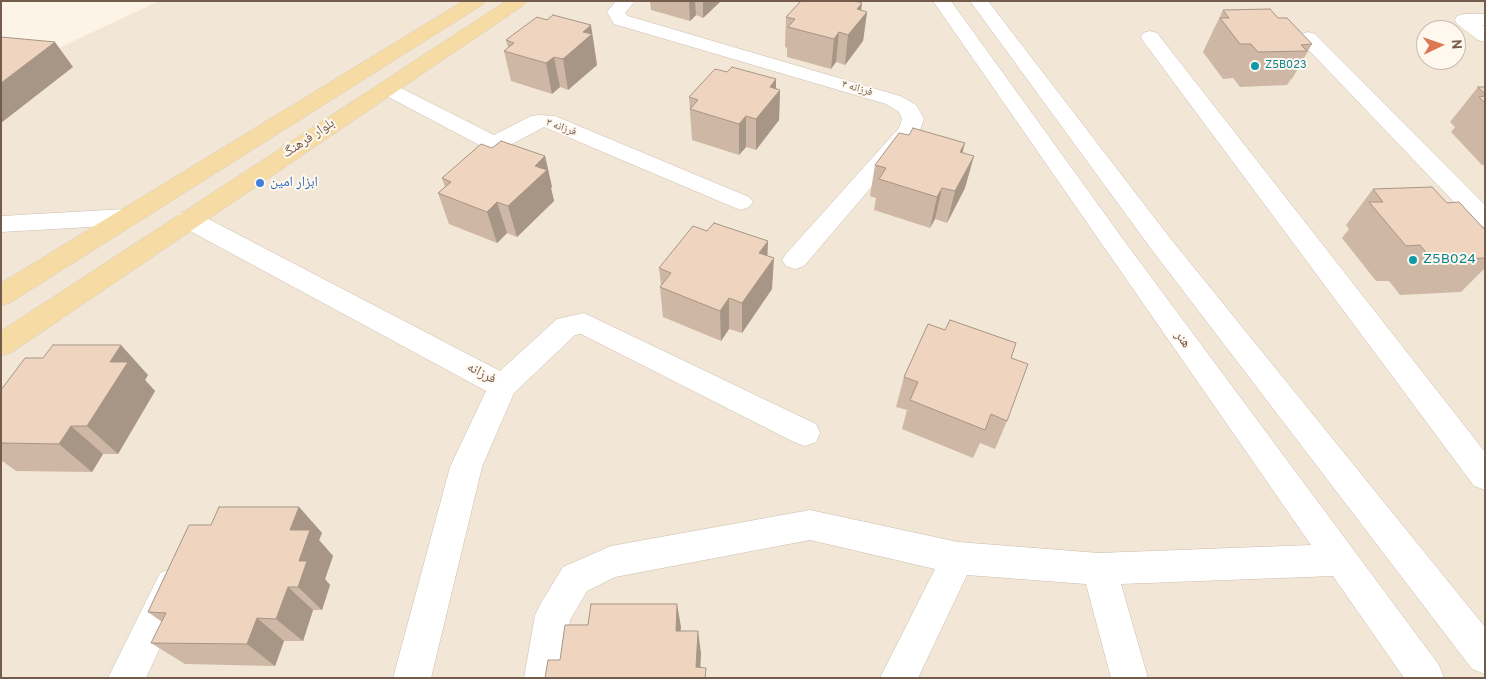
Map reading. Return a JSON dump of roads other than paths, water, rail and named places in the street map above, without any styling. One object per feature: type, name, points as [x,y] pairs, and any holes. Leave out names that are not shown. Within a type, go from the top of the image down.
[{"type":"main road","name":"بلوار فرهنگ","points":[[1,296],[476,1]]},
{"type":"main road","name":"بلوار فرهنگ","points":[[1,345],[518,1]]},
{"type":"street","name":"هنر","points":[[942,1],[1426,678]]},
{"type":"street","points":[[979,1],[1161,244],[1485,656]]},
{"type":"street","name":"فرزانه ۴","points":[[621,8],[621,20],[894,100],[908,108],[913,119],[909,130],[795,260]]},
{"type":"street","points":[[1485,19],[1464,20],[1485,36]]},
{"type":"street","points":[[1150,37],[1485,476]]},
{"type":"street","points":[[1308,38],[1485,219]]},
{"type":"street","name":"فرزانه ۳","points":[[386,88],[491,142],[502,140],[539,121],[548,121],[741,202]]},
{"type":"street","points":[[1,224],[125,218]]},
{"type":"street","name":"فرزانه","points":[[188,219],[503,386],[466,467],[412,678]]},
{"type":"street","points":[[503,386],[567,326],[584,323],[805,433]]},
{"type":"street","points":[[542,678],[553,615],[575,579],[611,562],[810,525],[958,558],[1099,569],[1340,560]]},
{"type":"street","points":[[126,678],[186,556]]},
{"type":"street","points":[[898,678],[958,558]]},
{"type":"street","points":[[1099,569],[1130,678]]},
{"type":"place","name":"Z5B023","points":[[1255,66]]},
{"type":"place","name":"ابزار امین","points":[[260,183]]},
{"type":"place","name":"Z5B024","points":[[1413,260]]}]
